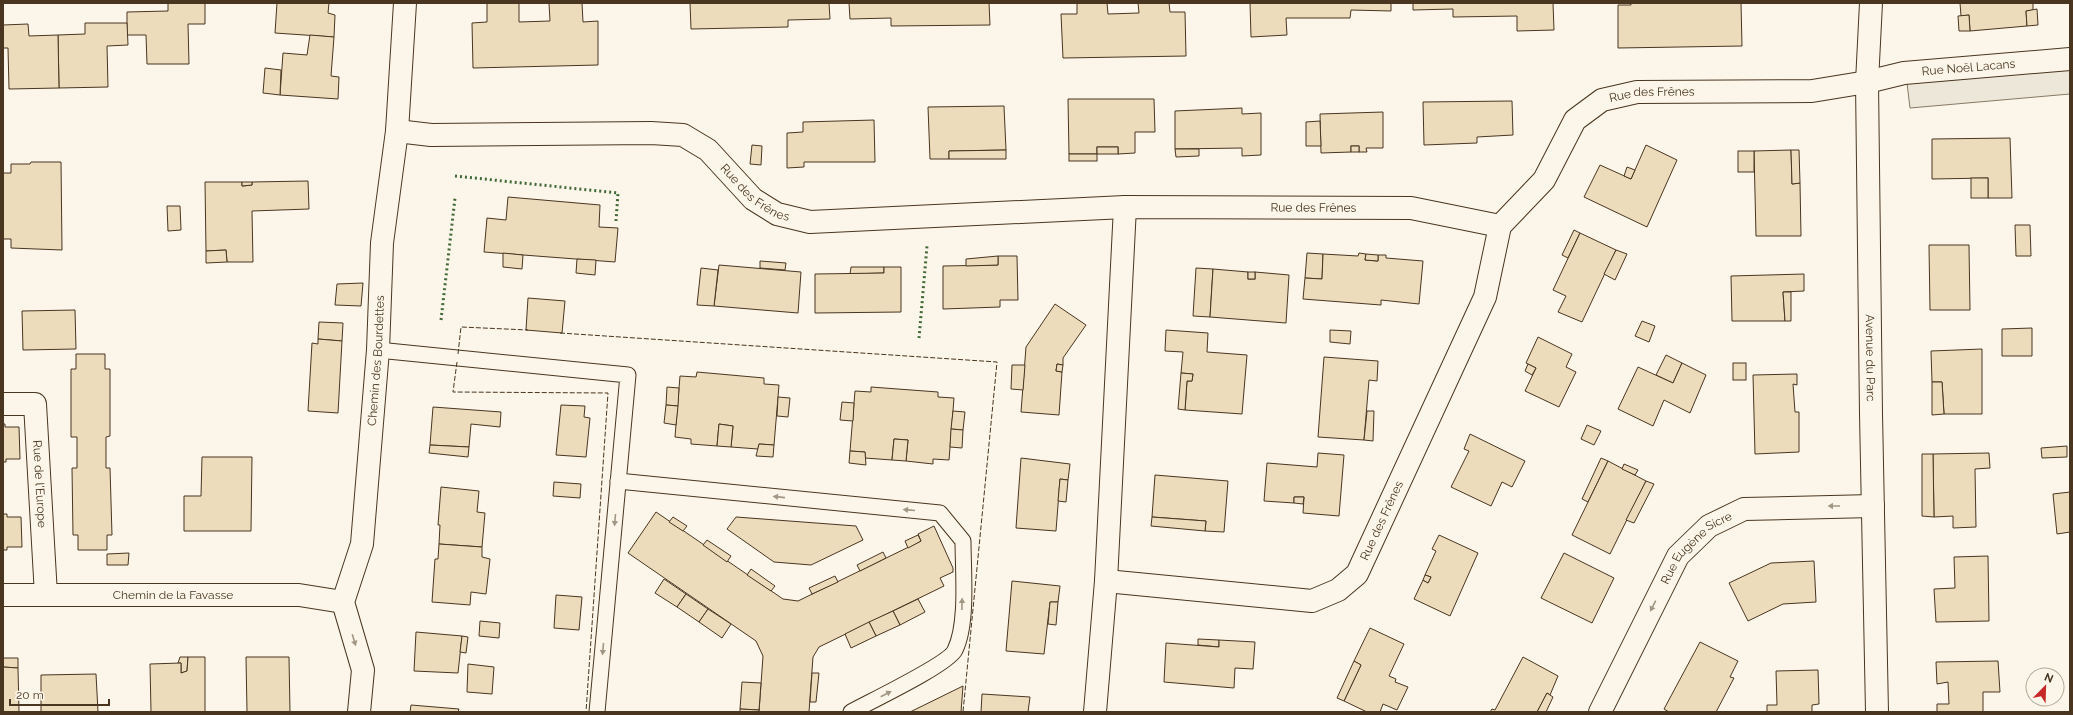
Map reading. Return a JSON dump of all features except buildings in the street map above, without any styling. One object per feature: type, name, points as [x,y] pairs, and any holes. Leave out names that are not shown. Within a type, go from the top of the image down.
[{"type":"street","name":"Chemin des Bourdettes","points":[[343,602],[362,544],[378,350],[382,244],[398,131],[405,3]]},
{"type":"street","name":"Avenue du Parc","points":[[1871,3],[1867,82],[1877,712]]},
{"type":"street","name":"Rue Noël Lacans","points":[[1867,82],[1904,73],[2070,59]]},
{"type":"street","name":"Rue des Frênes","points":[[1106,581],[1312,601],[1338,590],[1357,574],[1485,297],[1500,226],[1544,180],[1575,120],[1602,100],[1637,92],[1812,91],[1867,82]]},
{"type":"street","name":"Rue des Frênes","points":[[398,131],[431,135],[651,133],[683,135],[708,150],[753,199],[777,214],[810,222],[1125,207],[1411,208],[1500,226]]},
{"type":"street","points":[[1095,712],[1106,581],[1125,207]]},
{"type":"street","name":"Rue de l'Europe","points":[[3,404],[35,404],[46,595]]},
{"type":"street","name":"Rue Eugène Sicre","points":[[1600,712],[1678,556],[1709,526],[1744,509],[1873,506]]},
{"type":"street","name":"Chemin de la Favasse","points":[[3,595],[299,595],[343,602]]},
{"type":"street","points":[[343,602],[363,670],[359,712]]},
{"type":"lane","points":[[378,350],[628,375],[597,712]]},
{"type":"lane","points":[[618,481],[940,513],[963,541],[962,627],[955,651],[928,671],[851,712]]},
{"type":"shaded area","points":[[2070,69],[2070,94],[1910,108],[1907,83]]},
{"type":"hedge","points":[[455,176],[618,193],[616,221]]},
{"type":"hedge","points":[[441,320],[455,198]]},
{"type":"hedge","points":[[919,338],[927,246]]},
{"type":"fence","points":[[458,354],[461,327],[528,330]]},
{"type":"fence","points":[[560,333],[997,362],[963,712]]},
{"type":"fence","points":[[457,362],[453,392],[608,393],[586,712]]}]
